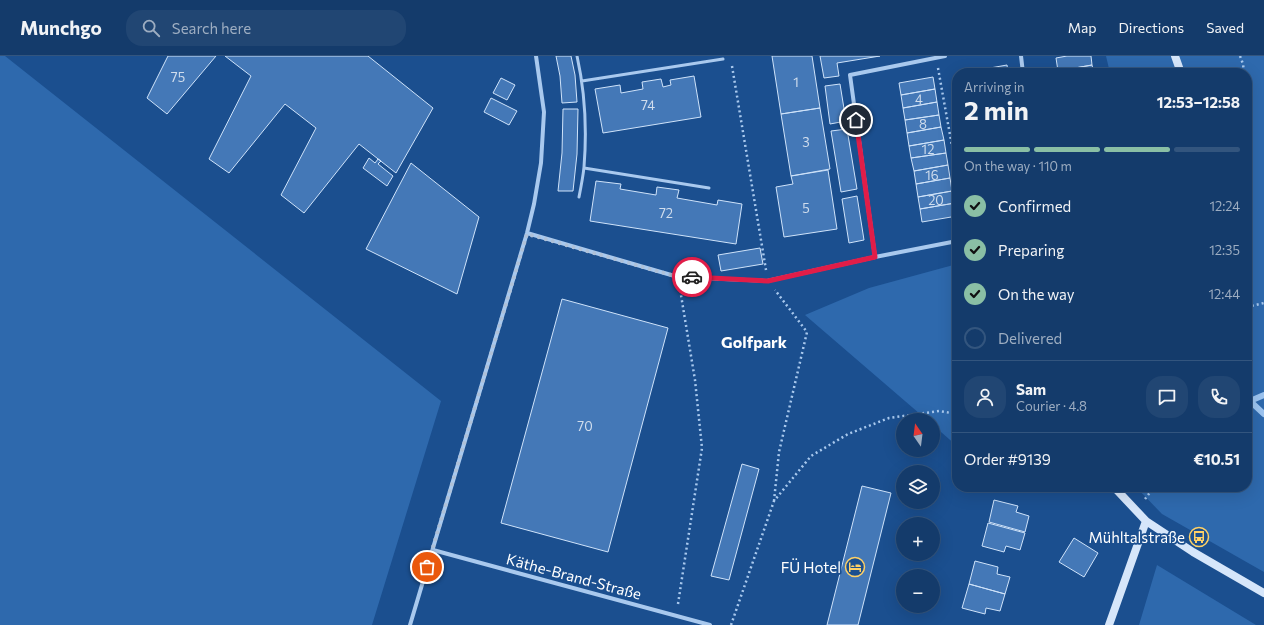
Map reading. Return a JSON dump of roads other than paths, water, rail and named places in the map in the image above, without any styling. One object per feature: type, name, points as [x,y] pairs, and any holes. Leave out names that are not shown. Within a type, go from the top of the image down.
[{"type":"street","points":[[410,625],[527,234],[534,204],[541,163],[544,112],[536,56]]},
{"type":"street","points":[[875,257],[850,75],[945,56]]},
{"type":"street","points":[[1021,56],[1022,68]]},
{"type":"street","points":[[1175,56],[1179,68]]},
{"type":"street","points":[[527,234],[678,277],[768,281],[875,257],[952,242]]},
{"type":"street","points":[[1119,492],[1146,521],[1193,552],[1264,593]]},
{"type":"street","points":[[1108,625],[1146,521]]},
{"type":"street","name":"Käthe-Brand-Straße","points":[[433,550],[710,625]]},
{"type":"lane","points":[[577,56],[582,81],[585,118],[584,168],[579,197]]},
{"type":"lane","points":[[582,81],[723,59]]},
{"type":"lane","points":[[584,168],[709,188]]},
{"type":"waterway","points":[[1252,400],[1264,395]]},
{"type":"waterway","points":[[1252,403],[1264,414]]},
{"type":"place","name":"Mühltalstraße","points":[[1199,537]]},
{"type":"place","name":"FÜ Hotel","points":[[855,567]]},
{"type":"district","name":"Golfpark","points":[[754,341]]}]
